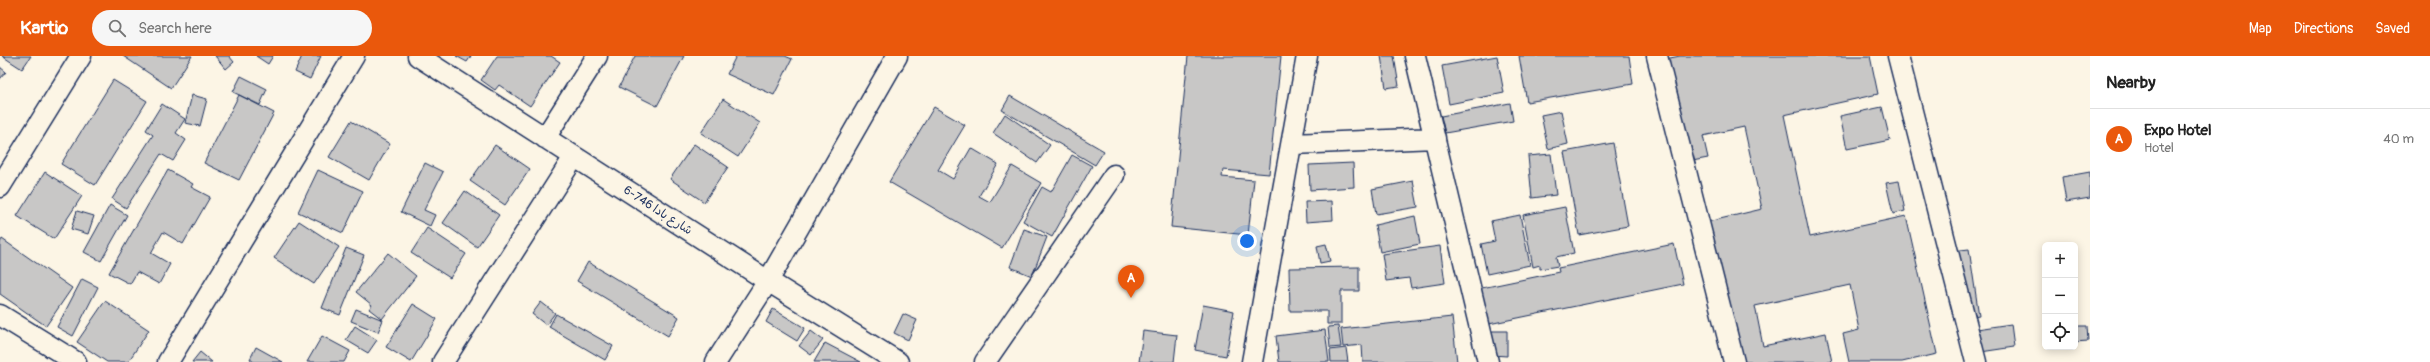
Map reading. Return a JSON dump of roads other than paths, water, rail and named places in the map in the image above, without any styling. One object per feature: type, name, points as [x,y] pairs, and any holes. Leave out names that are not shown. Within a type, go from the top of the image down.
[{"type":"street","points":[[0,187],[81,56]]},
{"type":"street","points":[[168,362],[354,56]]},
{"type":"street","name":"شارع بادا 746-6","points":[[418,56],[768,281],[898,362]]},
{"type":"street","points":[[545,138],[597,56]]},
{"type":"street","points":[[716,362],[768,281],[897,56]]},
{"type":"street","points":[[1252,362],[1293,144],[1307,56]]},
{"type":"street","points":[[1415,56],[1488,362]]},
{"type":"street","points":[[1657,56],[1734,362]]},
{"type":"street","points":[[1898,56],[1976,362]]},
{"type":"street","points":[[1293,144],[1435,138]]},
{"type":"street","points":[[443,362],[574,157]]},
{"type":"street","points":[[985,362],[1114,175]]},
{"type":"street","points":[[0,315],[76,362]]},
{"type":"place","name":"Expo Hotel","points":[[1131,298]]}]
